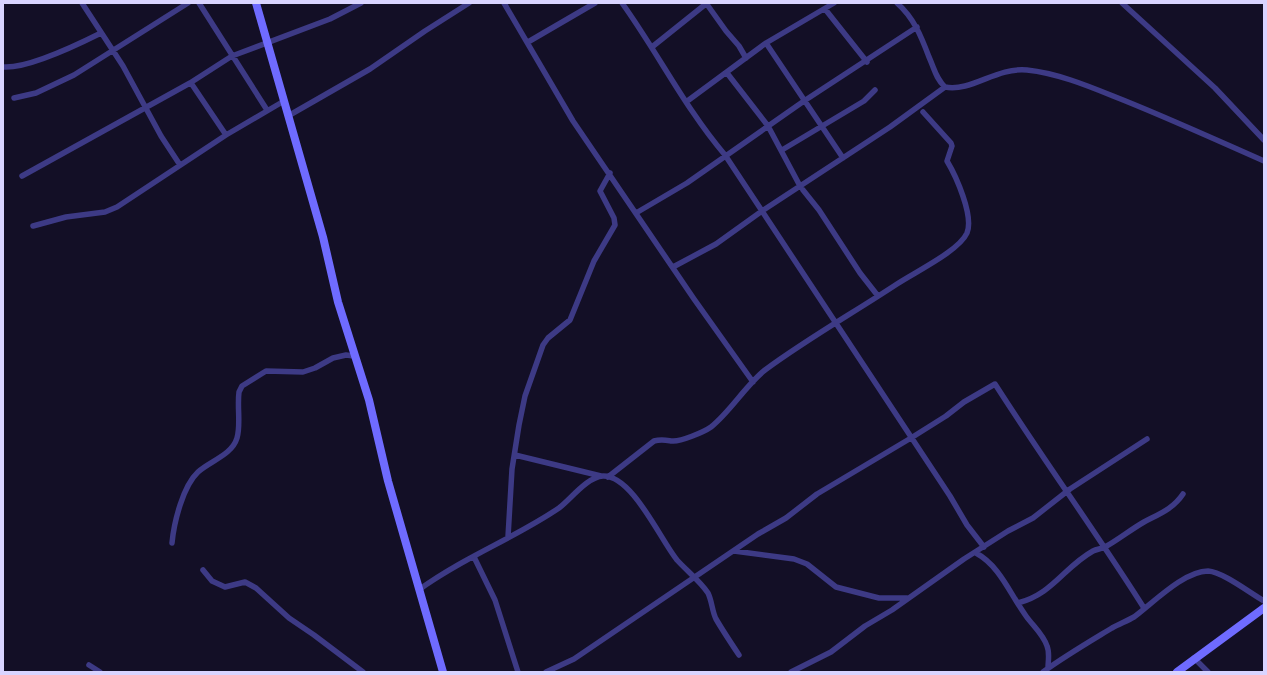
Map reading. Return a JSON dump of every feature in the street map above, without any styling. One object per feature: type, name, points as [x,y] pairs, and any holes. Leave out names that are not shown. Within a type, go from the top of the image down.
[{"type":"main road","points":[[256,3],[354,356],[368,400],[388,481],[443,672]]},
{"type":"main road","points":[[1177,672],[1194,658],[1264,608]]},
{"type":"street","points":[[82,3],[112,50],[180,165]]},
{"type":"street","points":[[14,98],[36,93],[54,86],[188,3]]},
{"type":"street","points":[[199,3],[267,110]]},
{"type":"street","points":[[22,176],[191,83],[232,56],[330,19],[361,3]]},
{"type":"street","points":[[288,116],[370,69],[469,3]]},
{"type":"street","points":[[504,3],[573,121],[674,267],[694,299],[753,382]]},
{"type":"street","points":[[528,42],[595,3]]},
{"type":"street","points":[[622,3],[652,47],[698,122],[725,155],[834,324],[950,496],[967,525],[984,547]]},
{"type":"street","points":[[652,47],[706,3],[739,46],[746,58]]},
{"type":"street","points":[[686,102],[766,43],[834,3]]},
{"type":"street","points":[[897,3],[910,16],[917,28],[937,79],[945,87]]},
{"type":"street","points":[[1122,3],[1216,88],[1264,140]]},
{"type":"street","points":[[824,9],[867,62]]},
{"type":"street","points":[[636,213],[687,183],[804,101],[867,62],[917,28]]},
{"type":"street","points":[[3,67],[10,68],[59,52],[101,34]]},
{"type":"street","points":[[766,43],[843,158]]},
{"type":"street","points":[[674,267],[716,244],[762,211],[802,188],[945,87],[964,87],[993,75],[1011,70],[1027,70],[1059,76],[1164,117],[1264,161]]},
{"type":"street","points":[[727,73],[768,126],[802,188],[819,210],[860,273],[878,296]]},
{"type":"street","points":[[191,83],[226,135]]},
{"type":"street","points":[[782,150],[864,101],[875,90]]},
{"type":"street","points":[[33,226],[66,217],[105,212],[127,201],[226,135],[284,101]]},
{"type":"street","points":[[608,477],[654,441],[661,439],[673,441],[681,440],[711,427],[764,371],[960,243],[968,231],[968,221],[957,180],[947,161],[952,143],[923,112]]},
{"type":"street","points":[[508,537],[510,491],[514,455],[526,396],[543,345],[548,338],[570,320],[594,260],[615,225],[612,213],[600,194],[602,186],[610,173]]},
{"type":"street","points":[[172,543],[180,509],[191,480],[206,466],[227,452],[238,438],[238,397],[242,386],[266,371],[303,372],[315,368],[334,358],[346,355],[354,356]]},
{"type":"street","points":[[546,672],[574,659],[758,534],[786,518],[817,494],[911,438],[946,416],[964,402],[995,384],[1039,452],[1068,491],[1092,531],[1144,608]]},
{"type":"street","points":[[791,672],[831,652],[865,626],[984,547],[1033,518],[1068,491],[1147,439]]},
{"type":"street","points":[[514,455],[608,477],[619,482],[632,493],[651,519],[662,540],[708,595],[716,618],[738,655]]},
{"type":"street","points":[[420,589],[499,544],[508,537],[538,523],[565,503],[580,488],[601,476]]},
{"type":"street","points":[[1018,603],[1040,595],[1055,584],[1077,563],[1094,551],[1104,547],[1137,526],[1165,512],[1177,503],[1183,494]]},
{"type":"street","points":[[734,551],[794,559],[807,564],[836,587],[879,598],[907,598]]},
{"type":"street","points":[[976,553],[984,557],[997,571],[1026,616],[1044,638],[1048,648],[1048,668]]},
{"type":"street","points":[[474,557],[495,600],[518,672]]},
{"type":"street","points":[[203,570],[212,581],[225,587],[244,582],[256,588],[289,618],[363,672]]},
{"type":"street","points":[[1043,672],[1086,644],[1134,617],[1144,608],[1190,576],[1208,571],[1228,578],[1264,601]]},
{"type":"street","points":[[1194,658],[1208,672]]},
{"type":"street","points":[[89,665],[100,672]]}]
